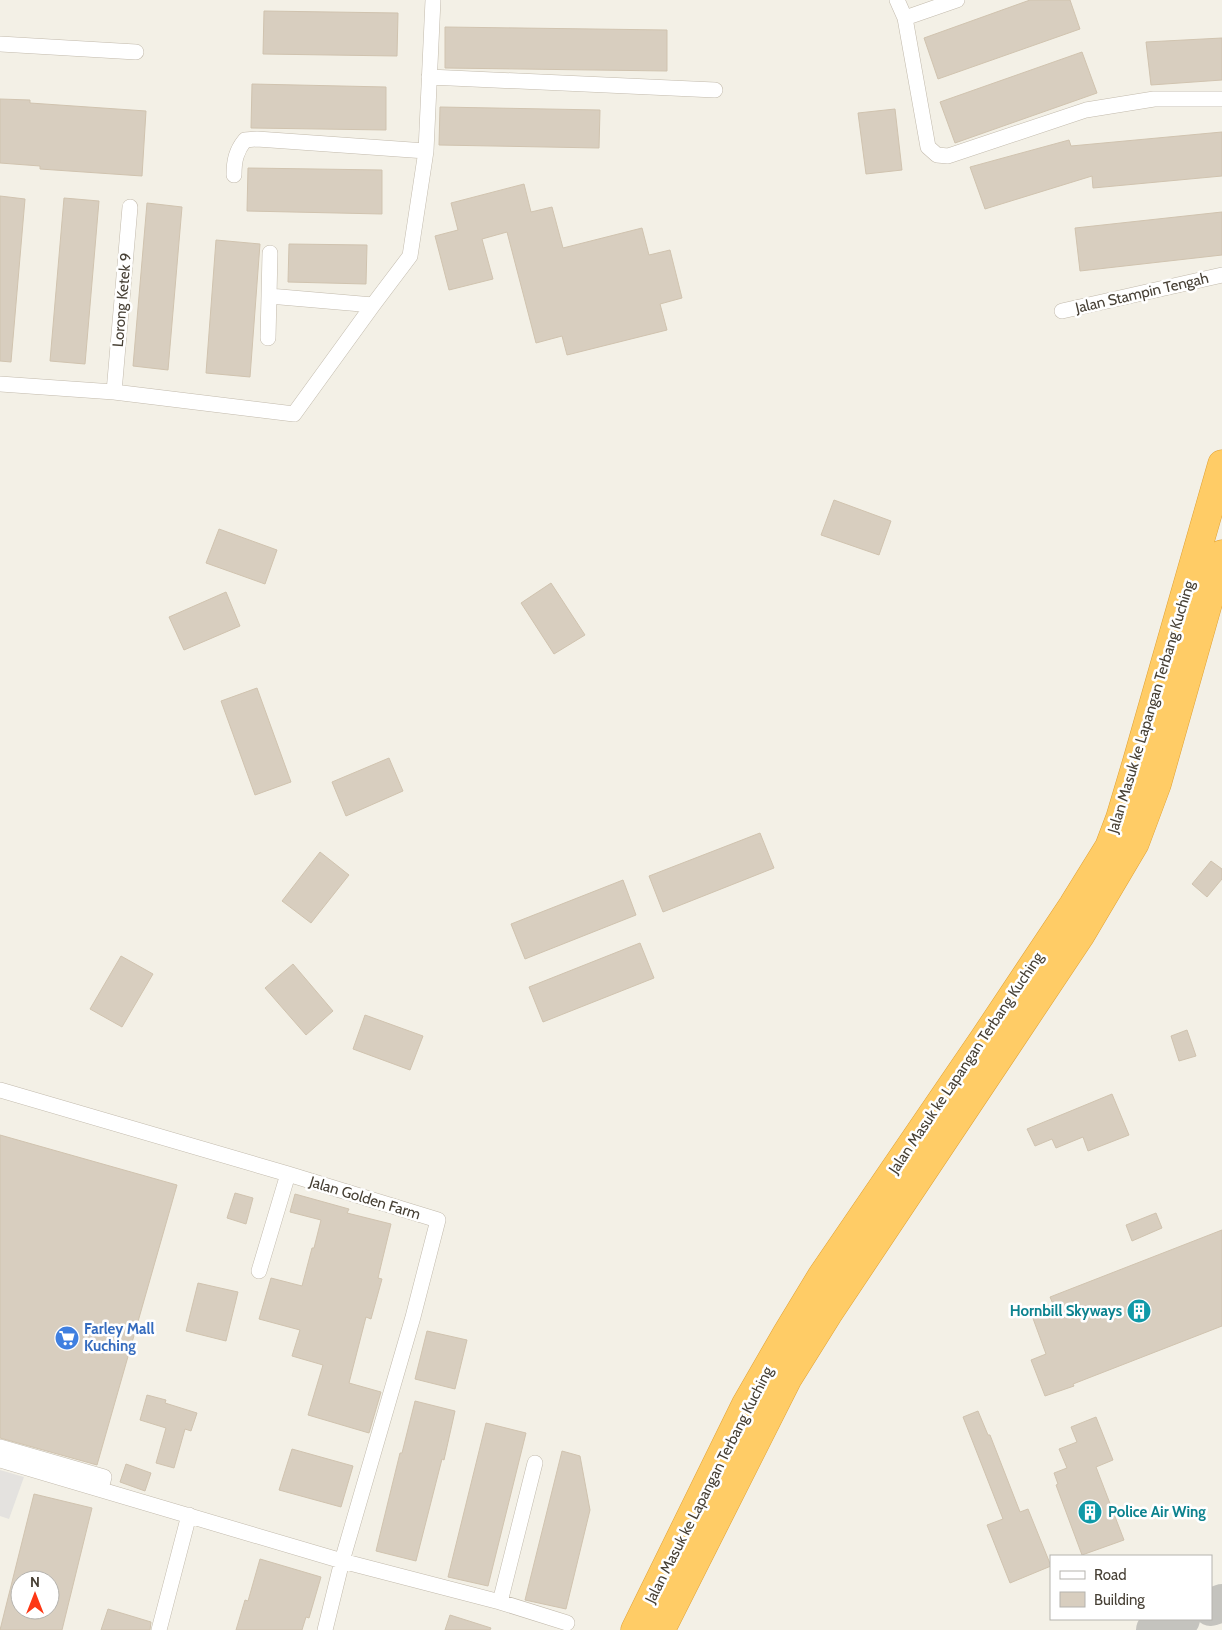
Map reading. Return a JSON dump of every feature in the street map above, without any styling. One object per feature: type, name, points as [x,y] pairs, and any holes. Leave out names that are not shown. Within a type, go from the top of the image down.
[{"type":"highway","name":"Jalan Masuk ke Lapangan Terbang Kuching","points":[[635,1630],[746,1404],[821,1277],[1073,905],[1109,847],[1137,761],[1222,464]]},
{"type":"highway","name":"Jalan Masuk ke Lapangan Terbang Kuching","points":[[661,1630],[788,1378],[828,1314],[1080,936],[1135,843],[1157,784],[1222,554]]},
{"type":"highway","points":[[1196,647],[1222,622]]},
{"type":"street","points":[[0,384],[114,392],[294,414],[410,256],[426,151],[433,0]]},
{"type":"street","points":[[897,0],[905,18],[928,147],[937,154],[948,156],[1086,110],[1154,99],[1222,99]]},
{"type":"street","points":[[905,18],[957,0]]},
{"type":"street","points":[[0,44],[136,52]]},
{"type":"street","points":[[429,78],[715,90]]},
{"type":"street","points":[[234,175],[234,161],[238,148],[245,140],[257,139],[426,151]]},
{"type":"street","name":"Lorong Ketek 9","points":[[114,392],[130,207]]},
{"type":"street","points":[[268,338],[270,253]]},
{"type":"street","name":"Jalan Stampin Tengah","points":[[1062,311],[1222,274]]},
{"type":"street","points":[[269,296],[373,305]]},
{"type":"street","name":"Jalan Golden Farm","points":[[0,1090],[438,1220],[413,1317],[342,1561],[325,1630]]},
{"type":"street","points":[[259,1271],[288,1174]]},
{"type":"street","points":[[0,1447],[104,1477],[101,1489]]},
{"type":"street","points":[[0,1460],[342,1561],[500,1602],[566,1623]]},
{"type":"street","points":[[500,1602],[535,1463]]},
{"type":"street","points":[[159,1630],[189,1515]]},
{"type":"shaded area","points":[[0,1470],[24,1477],[9,1519],[0,1516]]},
{"type":"building","points":[[1030,0],[1070,0],[1080,29],[938,79],[924,38]]},
{"type":"building","points":[[264,11],[398,13],[397,56],[263,54]]},
{"type":"building","points":[[445,27],[667,30],[667,71],[445,68]]},
{"type":"building","points":[[1222,38],[1222,80],[1151,85],[1146,42]]},
{"type":"building","points":[[1082,52],[1097,93],[955,143],[940,102]]},
{"type":"building","points":[[252,84],[386,87],[386,130],[251,128]]},
{"type":"building","points":[[0,99],[30,100],[30,103],[146,111],[142,176],[40,169],[40,166],[0,163]]},
{"type":"building","points":[[440,107],[600,110],[599,148],[439,145]]},
{"type":"building","points":[[895,109],[902,170],[866,174],[858,113]]},
{"type":"building","points":[[1222,132],[1222,176],[1093,188],[1092,176],[985,209],[970,167],[1069,140],[1071,146]]},
{"type":"building","points":[[248,168],[382,170],[382,214],[247,211]]},
{"type":"building","points":[[524,184],[531,212],[552,207],[563,248],[642,228],[649,255],[670,250],[682,298],[660,304],[667,330],[567,355],[562,336],[536,343],[507,232],[482,239],[493,279],[449,290],[435,236],[458,230],[451,203]]},
{"type":"building","points":[[0,196],[25,199],[11,362],[0,361]]},
{"type":"building","points":[[64,198],[99,201],[85,364],[50,361]]},
{"type":"building","points":[[147,203],[182,207],[168,370],[133,366]]},
{"type":"building","points":[[1222,212],[1222,255],[1080,271],[1075,228]]},
{"type":"building","points":[[216,240],[260,244],[250,377],[206,373]]},
{"type":"building","points":[[289,244],[367,245],[366,284],[288,282]]},
{"type":"building","points":[[834,500],[891,521],[879,555],[821,535]]},
{"type":"building","points":[[219,529],[277,550],[265,584],[206,563]]},
{"type":"building","points":[[551,583],[585,635],[554,654],[521,603]]},
{"type":"building","points":[[226,592],[240,626],[184,650],[169,617]]},
{"type":"building","points":[[257,688],[291,782],[255,795],[221,701]]},
{"type":"building","points":[[389,758],[403,791],[346,816],[332,782]]},
{"type":"building","points":[[760,833],[774,868],[663,912],[649,876]]},
{"type":"building","points":[[320,852],[349,875],[311,923],[282,901]]},
{"type":"building","points":[[1211,861],[1222,869],[1222,879],[1207,897],[1192,884]]},
{"type":"building","points":[[623,880],[636,915],[525,959],[511,924]]},
{"type":"building","points":[[640,943],[654,978],[543,1022],[529,987]]},
{"type":"building","points":[[121,956],[153,974],[122,1027],[90,1009]]},
{"type":"building","points":[[293,964],[333,1011],[306,1035],[265,988]]},
{"type":"building","points":[[365,1015],[423,1036],[410,1070],[353,1049]]},
{"type":"building","points":[[1187,1030],[1196,1056],[1179,1061],[1171,1036]]},
{"type":"building","points":[[1112,1094],[1129,1135],[1088,1151],[1083,1137],[1056,1148],[1052,1139],[1035,1146],[1027,1129]]},
{"type":"building","name":"Farley Mall Kuching","points":[[0,1135],[177,1185],[97,1465],[0,1438]]},
{"type":"building","points":[[235,1193],[253,1198],[246,1224],[227,1218]]},
{"type":"building","points":[[295,1194],[349,1209],[347,1213],[391,1224],[378,1278],[382,1279],[371,1319],[366,1317],[349,1383],[381,1392],[369,1433],[308,1415],[323,1365],[292,1356],[300,1330],[259,1319],[271,1278],[302,1286],[312,1248],[314,1248],[321,1220],[290,1212]]},
{"type":"building","points":[[1156,1213],[1162,1228],[1132,1241],[1126,1225]]},
{"type":"building","name":"Hornbill Skyways","points":[[1222,1230],[1222,1326],[1045,1396],[1031,1360],[1046,1354],[1031,1313],[1053,1304],[1050,1297]]},
{"type":"building","points":[[198,1283],[238,1292],[226,1341],[186,1331]]},
{"type":"building","points":[[427,1331],[467,1340],[455,1389],[415,1379]]},
{"type":"building","points":[[147,1395],[166,1400],[165,1403],[197,1413],[191,1431],[185,1429],[174,1468],[156,1463],[166,1428],[140,1420]]},
{"type":"building","points":[[415,1401],[455,1411],[444,1460],[442,1459],[416,1561],[376,1551]]},
{"type":"building","points":[[978,1411],[988,1435],[990,1435],[1020,1512],[1028,1509],[1050,1566],[1010,1583],[987,1525],[1003,1519],[963,1417]]},
{"type":"building","name":"Police Air Wing","points":[[1096,1417],[1113,1460],[1096,1467],[1124,1540],[1082,1555],[1056,1485],[1058,1484],[1054,1473],[1067,1468],[1059,1449],[1077,1442],[1071,1427]]},
{"type":"building","points":[[486,1423],[526,1433],[488,1586],[448,1577]]},
{"type":"building","points":[[292,1449],[353,1466],[341,1507],[279,1490]]},
{"type":"building","points":[[562,1451],[580,1456],[590,1510],[566,1609],[525,1600]]},
{"type":"building","points":[[126,1464],[151,1473],[145,1491],[120,1482]]},
{"type":"building","points":[[34,1494],[92,1508],[62,1630],[0,1630],[10,1590],[10,1620],[60,1620],[60,1570],[15,1570]]},
{"type":"building","points":[[260,1559],[321,1577],[309,1618],[306,1617],[302,1630],[236,1630],[245,1600],[248,1601]]},
{"type":"building","points":[[108,1609],[151,1622],[150,1630],[101,1630]]},
{"type":"building","points":[[450,1615],[491,1628],[490,1630],[445,1630]]},
{"type":"taxiway","points":[[1212,1607],[1222,1603]]},
{"type":"taxiway","points":[[1155,1630],[1179,1620]]},
{"type":"place","name":"Hornbill Skyways","points":[[1139,1311]]},
{"type":"place","name":"Farley Mall Kuching","points":[[67,1338]]},
{"type":"place","name":"Police Air Wing","points":[[1090,1512]]}]
